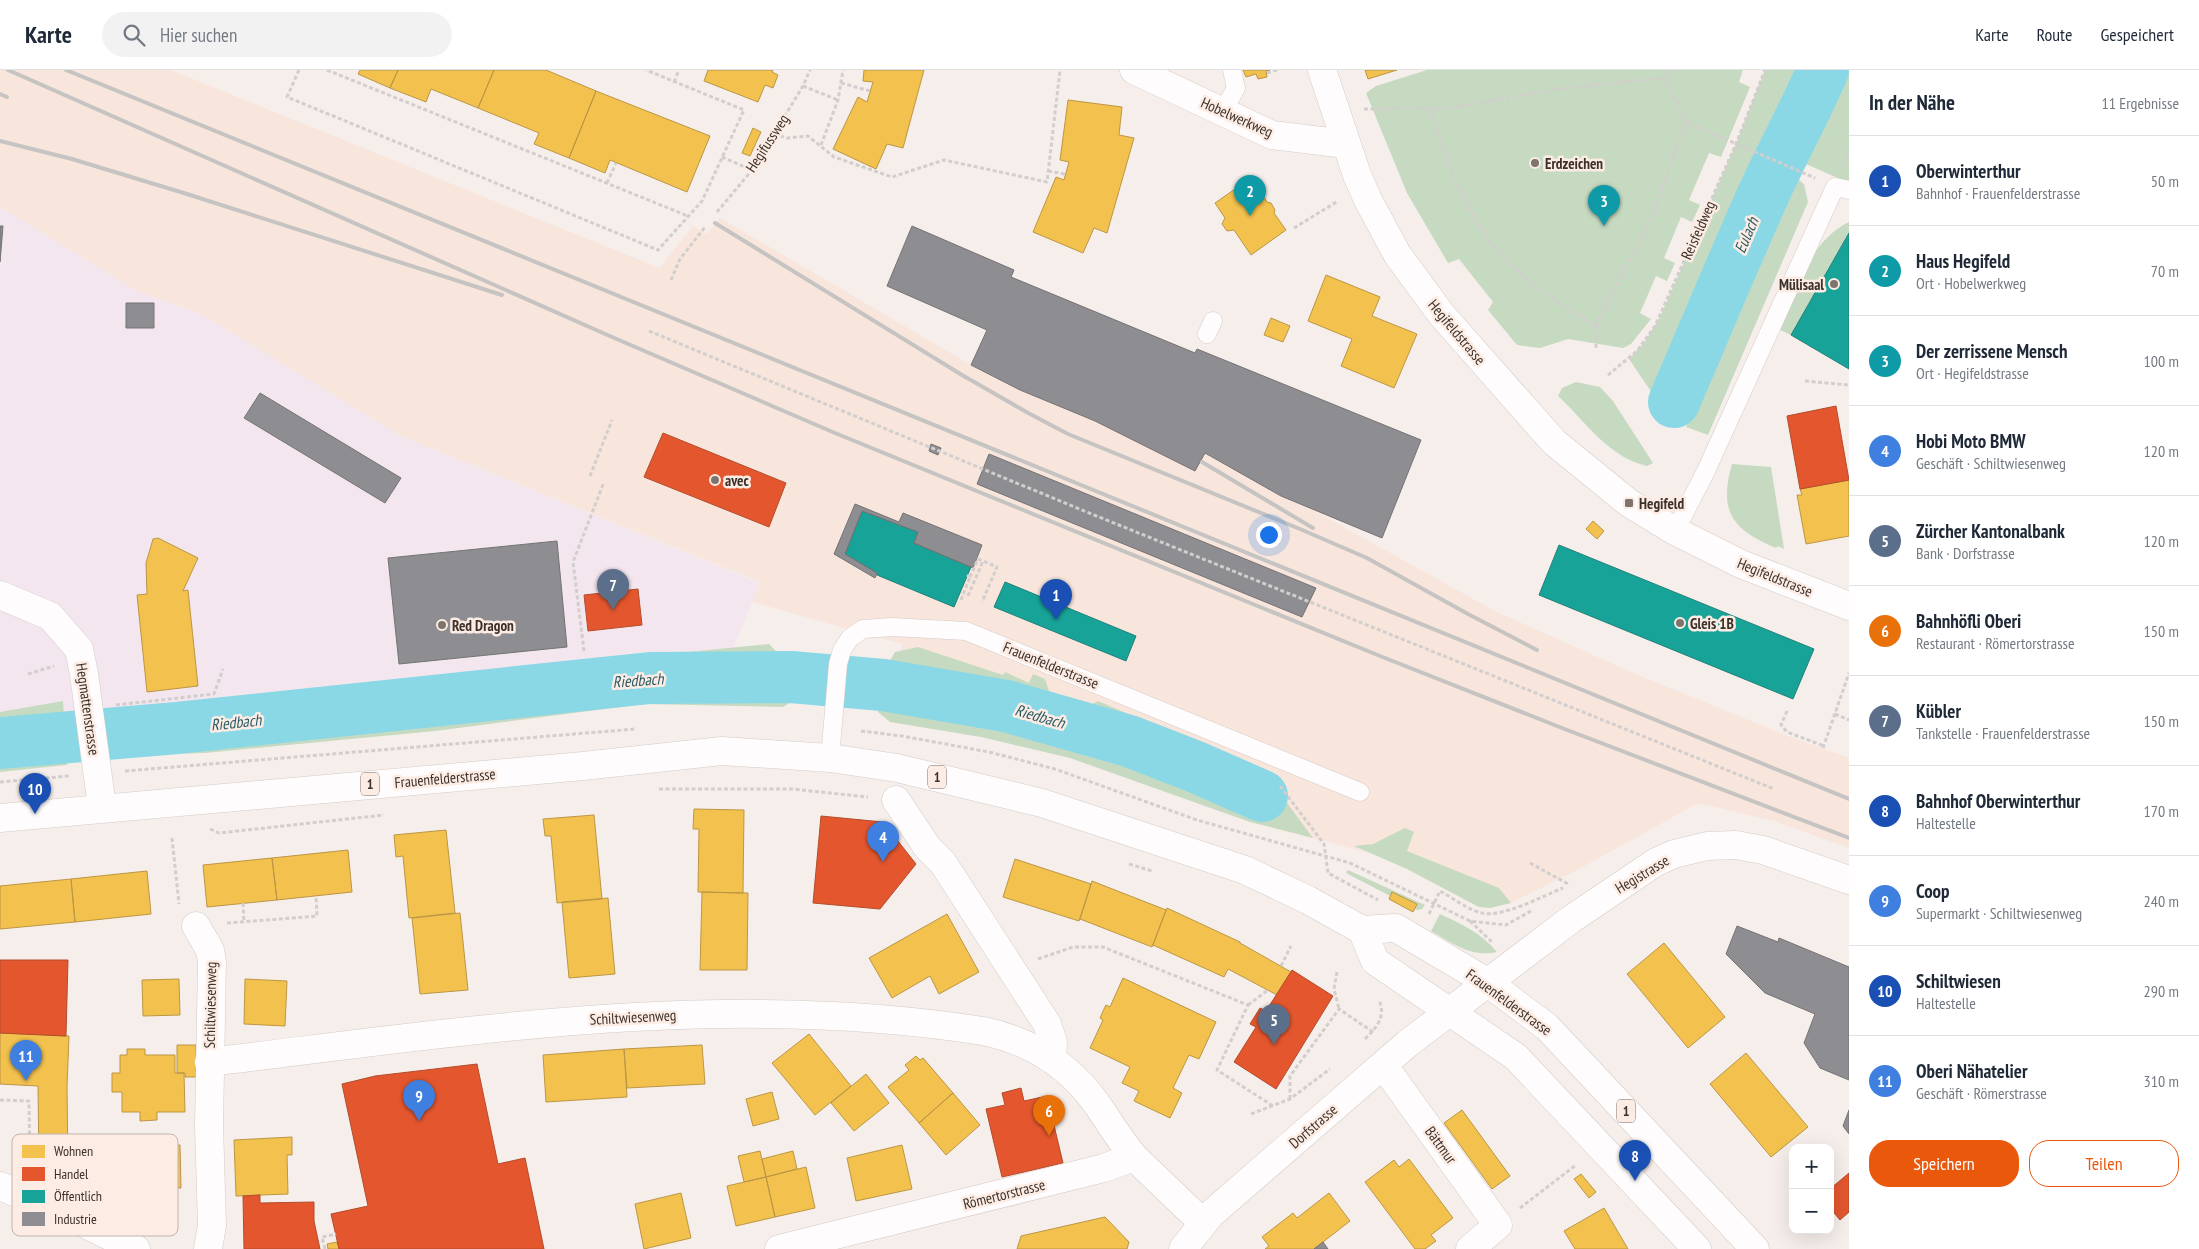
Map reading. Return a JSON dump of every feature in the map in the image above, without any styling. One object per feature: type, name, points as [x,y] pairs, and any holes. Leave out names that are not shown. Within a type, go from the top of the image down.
[{"type":"street","name":"Hobelwerkweg","points":[[1134,70],[1272,134],[1346,144]]},
{"type":"street","name":"Hegifeldstrasse","points":[[1322,70],[1346,144],[1368,200],[1397,254],[1441,314],[1554,442],[1629,504],[1676,531],[1741,564],[1849,606]]},
{"type":"street","name":"Hegmattenstrasse","points":[[0,595],[50,616],[79,649],[88,707],[88,770],[102,808]]},
{"type":"street","name":"Frauenfelderstrasse","points":[[0,818],[583,766],[722,751],[830,758],[897,768],[1042,803],[1245,870],[1308,900],[1362,930],[1396,928],[1487,982],[1547,1027],[1755,1249]]},
{"type":"street","points":[[896,800],[927,848],[943,863],[1047,1024],[1052,1042],[1052,1058]]},
{"type":"street","name":"Hegistrasse","points":[[1449,1010],[1570,920],[1641,871],[1674,854],[1707,846],[1736,845],[1763,850],[1849,880]]},
{"type":"street","name":"Schiltwiesenweg","points":[[196,926],[210,950],[212,962],[209,1062],[212,1225],[208,1249]]},
{"type":"street","points":[[1362,930],[1375,961],[1516,1056],[1697,1249]]},
{"type":"street","name":"Dorfstrasse","points":[[1183,1249],[1211,1214],[1449,1010]]},
{"type":"street","name":"Schiltwiesenweg","points":[[209,1062],[533,1023],[635,1016],[732,1012],[811,1014],[964,1028],[1019,1040],[1052,1058],[1079,1082],[1134,1157]]},
{"type":"street","name":"Bättmur","points":[[1384,1066],[1498,1225]]},
{"type":"street","points":[[1134,1157],[1203,1223]]},
{"type":"street","name":"Römertorstrasse","points":[[779,1249],[1104,1168],[1134,1157]]},
{"type":"street","points":[[0,1186],[12,1191]]},
{"type":"street","points":[[1470,1249],[1498,1225]]},
{"type":"street","points":[[110,1236],[136,1249]]},
{"type":"lane","points":[[1223,111],[1236,88],[1232,70]]},
{"type":"lane","points":[[1676,531],[1705,473],[1835,187],[1849,190]]},
{"type":"lane","name":"Frauenfelderstrasse","points":[[830,758],[838,664],[842,650],[850,638],[863,629],[892,627],[966,631],[1360,792]]},
{"type":"path","points":[[299,70],[287,97],[658,250],[702,201],[744,110],[646,70]]},
{"type":"path","points":[[327,70],[688,216]]},
{"type":"path","points":[[674,82],[679,70]]},
{"type":"path","name":"Hegifussweg","points":[[716,212],[752,170],[803,86],[810,70]]},
{"type":"path","points":[[822,145],[838,100],[844,70]]},
{"type":"path","points":[[774,134],[787,138],[808,136],[822,145],[834,157],[892,177],[944,160],[1047,182],[1060,70]]},
{"type":"path","points":[[1267,73],[1277,70]]},
{"type":"path","points":[[1337,118],[1364,108],[1431,110],[1467,106],[1558,89],[1664,78],[1673,70]]},
{"type":"path","name":"Reisfeldweg","points":[[1608,375],[1637,351],[1656,326],[1736,144],[1765,70]]},
{"type":"path","points":[[1664,78],[1686,122],[1802,172]]},
{"type":"path","points":[[841,83],[870,92]]},
{"type":"path","points":[[803,86],[838,100]]},
{"type":"path","points":[[1431,110],[1448,164],[1459,190],[1488,239],[1518,272],[1534,286],[1596,326]]},
{"type":"path","points":[[1596,348],[1596,326],[1653,214],[1686,122]]},
{"type":"path","points":[[722,157],[752,170]]},
{"type":"path","points":[[607,183],[616,163]]},
{"type":"path","points":[[1048,171],[1066,174]]},
{"type":"path","points":[[1294,228],[1341,200]]},
{"type":"path","points":[[671,280],[680,259],[705,227]]},
{"type":"path","points":[[649,331],[1166,544],[1774,789]]},
{"type":"path","points":[[1805,381],[1849,385]]},
{"type":"path","points":[[590,476],[612,420]]},
{"type":"path","points":[[584,651],[573,562],[604,482]]},
{"type":"path","points":[[961,600],[969,576],[978,559],[996,566],[982,602]]},
{"type":"path","points":[[968,596],[983,561]]},
{"type":"path","points":[[28,674],[61,663]]},
{"type":"path","points":[[88,707],[214,694],[223,669]]},
{"type":"path","points":[[1787,711],[1781,725],[1787,732],[1823,747],[1849,673]]},
{"type":"path","points":[[1835,714],[1849,720]]},
{"type":"path","points":[[0,782],[88,770],[640,729]]},
{"type":"path","points":[[902,736],[989,752],[1055,769],[1197,820],[1350,863],[1470,921],[1506,925],[1537,908]]},
{"type":"path","points":[[1278,784],[1324,844],[1328,873]]},
{"type":"path","points":[[650,790],[792,789],[896,800]]},
{"type":"path","points":[[219,833],[386,815]]},
{"type":"path","points":[[172,838],[180,907],[196,926],[317,916],[316,896]]},
{"type":"path","points":[[1120,861],[1147,871]]},
{"type":"path","points":[[1427,917],[1440,891],[1479,913],[1488,914],[1501,912],[1571,885],[1530,863]]},
{"type":"path","points":[[243,903],[244,922]]},
{"type":"path","points":[[1281,966],[1291,946]]},
{"type":"path","points":[[1011,968],[1072,947],[1103,947],[1248,1006]]},
{"type":"path","points":[[1337,972],[1334,989],[1339,1009],[1373,1032]]},
{"type":"path","points":[[1268,990],[1248,1006],[1217,1070],[1273,1106]]},
{"type":"path","points":[[1360,1044],[1379,1026],[1382,1005],[1379,999]]},
{"type":"path","points":[[1290,1099],[1290,1076],[1339,1009]]},
{"type":"path","points":[[1251,1114],[1290,1099],[1336,1065]]},
{"type":"path","points":[[0,1100],[29,1101],[30,1134]]},
{"type":"path","points":[[1049,1105],[1053,1103]]},
{"type":"path","points":[[1498,1225],[1576,1165]]},
{"type":"path","points":[[325,1249],[322,1237],[336,1234]]},
{"type":"shaded area","points":[[0,70],[171,70],[659,268],[693,226],[707,234],[720,218],[971,365],[1020,390],[1095,421],[1195,471],[1205,453],[1495,611],[1640,676],[1788,736],[1849,758],[1849,848],[1774,821],[1698,803],[1579,869],[1511,903],[1490,908],[1468,902],[1377,855],[1251,822],[1271,779],[1193,745],[898,667],[902,644],[752,602],[760,582],[401,436],[201,314],[135,290],[0,208]]},
{"type":"shaded area","points":[[0,208],[135,290],[201,314],[401,436],[760,583],[733,649],[177,728],[0,743]]},
{"type":"green space","points":[[1427,70],[1743,70],[1739,82],[1750,87],[1721,157],[1709,153],[1689,200],[1700,205],[1692,222],[1681,217],[1664,258],[1675,263],[1667,281],[1656,276],[1640,313],[1651,319],[1631,344],[1623,348],[1568,339],[1540,348],[1517,345],[1488,310],[1493,302],[1459,259],[1448,263],[1407,193],[1366,93],[1376,86]]},
{"type":"green space","points":[[1765,70],[1849,70],[1849,183],[1806,164],[1799,180],[1804,184],[1808,202],[1708,435],[1686,427],[1693,409],[1652,393],[1629,359],[1644,343],[1660,317],[1736,144]]},
{"type":"green space","points":[[1849,222],[1849,233],[1791,335],[1778,329],[1805,268],[1814,254],[1835,230]]},
{"type":"green space","points":[[1576,382],[1600,387],[1613,401],[1653,463],[1647,466],[1633,461],[1609,447],[1558,396],[1562,388]]},
{"type":"green space","points":[[1732,464],[1771,467],[1784,549],[1778,546],[1776,548],[1749,534],[1739,526],[1733,517],[1728,507],[1727,495]]},
{"type":"green space","points":[[769,644],[791,667],[788,704],[783,707],[643,704],[435,731],[205,753],[127,755],[123,719],[131,710],[261,694]]},
{"type":"green space","points":[[918,647],[1003,675],[1005,672],[1029,683],[1033,674],[1045,679],[1049,691],[1088,706],[1098,701],[1272,775],[1270,780],[1313,838],[1250,822],[1070,758],[981,737],[890,722],[878,712],[881,676],[895,652]]},
{"type":"green space","points":[[63,701],[67,765],[0,772],[0,712]]},
{"type":"green space","points":[[1405,828],[1414,832],[1407,851],[1499,888],[1511,903],[1490,908],[1479,907],[1407,869],[1354,846],[1373,844]]},
{"type":"green space","points":[[1348,870],[1425,905],[1422,909],[1417,910],[1346,873]]},
{"type":"green space","points":[[1440,914],[1478,934],[1497,952],[1479,953],[1471,951],[1431,931]]},
{"type":"building: Wohnen","points":[[360,70],[398,70],[390,88],[358,74]]},
{"type":"building: Wohnen","points":[[398,70],[494,70],[478,108],[431,89],[426,102],[390,88]]},
{"type":"building: Wohnen","points":[[494,70],[546,70],[596,91],[569,158],[534,144],[539,133],[478,108]]},
{"type":"building: Wohnen","points":[[708,70],[773,70],[772,72],[778,75],[773,88],[765,85],[758,102],[704,81]]},
{"type":"building: Wohnen","points":[[864,70],[924,70],[903,148],[887,144],[876,169],[833,149],[858,97],[867,102],[873,82],[863,81]]},
{"type":"building: Wohnen","points":[[1243,70],[1270,70],[1266,71],[1267,77],[1258,79],[1256,74],[1246,77]]},
{"type":"building: Wohnen","points":[[1365,70],[1397,70],[1368,79]]},
{"type":"building: Wohnen","points":[[596,91],[710,136],[687,192],[610,160],[605,173],[569,158]]},
{"type":"building: Wohnen","points":[[1068,100],[1122,107],[1119,135],[1134,138],[1107,233],[1094,228],[1083,253],[1033,232],[1056,177],[1064,180],[1069,162],[1060,160]]},
{"type":"building: Wohnen","points":[[753,128],[761,132],[750,156],[742,153]]},
{"type":"building: Wohnen","points":[[1248,180],[1260,199],[1264,197],[1267,202],[1271,203],[1275,210],[1274,213],[1286,230],[1251,255],[1234,230],[1227,231],[1222,224],[1225,218],[1215,203]]},
{"type":"building: Wohnen","points":[[1326,275],[1380,297],[1372,316],[1417,334],[1394,388],[1341,366],[1352,339],[1308,321]]},
{"type":"building: Wohnen","points":[[1271,318],[1290,326],[1283,342],[1264,335]]},
{"type":"building: Wohnen","points":[[1849,480],[1849,536],[1806,544],[1797,495],[1802,495],[1800,489]]},
{"type":"building: Wohnen","points":[[1593,521],[1604,531],[1597,539],[1586,529]]},
{"type":"building: Wohnen","points":[[158,538],[198,558],[183,591],[188,590],[198,686],[147,692],[137,595],[147,594],[146,563],[153,539]]},
{"type":"building: Wohnen","points":[[694,809],[744,810],[743,893],[698,892],[699,829],[693,829]]},
{"type":"building: Wohnen","points":[[594,815],[602,899],[557,903],[551,836],[545,836],[543,819]]},
{"type":"building: Wohnen","points":[[446,830],[455,913],[409,918],[403,856],[396,857],[394,835]]},
{"type":"building: Wohnen","points":[[348,850],[352,892],[277,900],[272,858]]},
{"type":"building: Wohnen","points":[[272,858],[277,900],[207,907],[203,865]]},
{"type":"building: Wohnen","points":[[1015,859],[1091,884],[1079,921],[1003,897]]},
{"type":"building: Wohnen","points":[[147,871],[151,914],[75,922],[71,879]]},
{"type":"building: Wohnen","points":[[71,879],[75,922],[0,929],[0,886]]},
{"type":"building: Wohnen","points":[[1092,881],[1166,910],[1152,947],[1080,919]]},
{"type":"building: Wohnen","points":[[702,892],[748,893],[747,970],[700,970]]},
{"type":"building: Wohnen","points":[[1392,892],[1417,904],[1413,912],[1389,899]]},
{"type":"building: Wohnen","points":[[608,898],[615,974],[569,978],[562,902]]},
{"type":"building: Wohnen","points":[[1167,908],[1240,942],[1291,972],[1277,995],[1228,969],[1224,977],[1153,945]]},
{"type":"building: Wohnen","points":[[460,913],[468,990],[420,994],[412,918]]},
{"type":"building: Wohnen","points":[[947,914],[979,972],[939,994],[930,976],[892,998],[869,958]]},
{"type":"building: Wohnen","points":[[1664,943],[1725,1017],[1688,1048],[1627,974]]},
{"type":"building: Wohnen","points":[[1123,978],[1216,1022],[1199,1059],[1189,1055],[1173,1088],[1182,1093],[1170,1118],[1134,1101],[1139,1091],[1122,1083],[1130,1067],[1090,1048],[1103,1020],[1100,1018],[1104,1009],[1106,1005],[1110,1007]]},
{"type":"building: Wohnen","points":[[179,979],[180,1015],[143,1016],[142,980]]},
{"type":"building: Wohnen","points":[[245,979],[287,981],[285,1026],[244,1024]]},
{"type":"building: Wohnen","points":[[0,1033],[69,1036],[68,1134],[39,1134],[38,1086],[0,1084]]},
{"type":"building: Wohnen","points":[[809,1034],[851,1086],[815,1115],[772,1063]]},
{"type":"building: Wohnen","points":[[177,1045],[196,1045],[196,1077],[185,1077],[185,1073],[177,1073]]},
{"type":"building: Wohnen","points":[[702,1045],[705,1084],[627,1088],[624,1049]]},
{"type":"building: Wohnen","points":[[127,1049],[145,1049],[145,1055],[175,1055],[175,1073],[184,1073],[185,1112],[157,1112],[157,1120],[140,1121],[140,1112],[122,1112],[122,1092],[112,1092],[112,1073],[120,1073],[120,1055],[127,1055]]},
{"type":"building: Wohnen","points":[[624,1049],[627,1097],[546,1102],[543,1055]]},
{"type":"building: Wohnen","points":[[1746,1053],[1808,1127],[1771,1157],[1710,1084]]},
{"type":"building: Wohnen","points":[[916,1056],[920,1060],[923,1058],[953,1093],[919,1123],[888,1087],[909,1070],[905,1065]]},
{"type":"building: Wohnen","points":[[866,1074],[889,1103],[854,1131],[831,1103]]},
{"type":"building: Wohnen","points":[[772,1092],[779,1119],[753,1126],[746,1099]]},
{"type":"building: Wohnen","points":[[953,1093],[980,1125],[946,1155],[919,1123]]},
{"type":"building: Wohnen","points":[[1462,1110],[1510,1176],[1492,1189],[1444,1123]]},
{"type":"building: Wohnen","points":[[292,1137],[292,1155],[287,1155],[288,1194],[236,1196],[234,1140]]},
{"type":"building: Wohnen","points":[[178,1145],[180,1145],[181,1188],[178,1188]]},
{"type":"building: Wohnen","points":[[902,1145],[912,1189],[856,1201],[847,1158]]},
{"type":"building: Wohnen","points":[[760,1151],[766,1177],[744,1182],[738,1156]]},
{"type":"building: Wohnen","points":[[793,1151],[797,1169],[766,1177],[762,1159]]},
{"type":"building: Wohnen","points":[[1409,1159],[1453,1218],[1431,1235],[1436,1241],[1425,1249],[1415,1249],[1365,1182],[1394,1160],[1399,1167]]},
{"type":"building: Wohnen","points":[[806,1167],[815,1208],[775,1217],[766,1177]]},
{"type":"building: Wohnen","points":[[1581,1174],[1596,1192],[1589,1198],[1574,1179]]},
{"type":"building: Wohnen","points":[[766,1177],[775,1217],[736,1226],[727,1186]]},
{"type":"building: Wohnen","points":[[681,1193],[691,1238],[644,1249],[635,1204]]},
{"type":"building: Wohnen","points":[[1329,1193],[1350,1221],[1314,1249],[1265,1249],[1269,1246],[1262,1237],[1293,1213],[1297,1218]]},
{"type":"building: Wohnen","points":[[1604,1208],[1628,1249],[1575,1249],[1564,1231]]},
{"type":"building: Wohnen","points":[[1105,1217],[1129,1242],[1127,1249],[1017,1249],[1021,1236]]},
{"type":"building: Wohnen","points":[[337,1242],[339,1249],[328,1249],[327,1244]]},
{"type":"building: Handel","points":[[1836,406],[1849,480],[1800,489],[1787,416]]},
{"type":"building: Handel","name":"avec","points":[[663,433],[786,483],[769,527],[644,477]]},
{"type":"building: Handel","points":[[638,589],[642,625],[588,631],[584,595]]},
{"type":"building: Handel","points":[[821,816],[883,822],[916,864],[880,909],[813,903]]},
{"type":"building: Handel","points":[[0,960],[68,960],[66,1036],[0,1033]]},
{"type":"building: Handel","points":[[1292,970],[1333,996],[1276,1089],[1234,1062],[1256,1027],[1250,1024],[1260,1008],[1266,1011]]},
{"type":"building: Handel","points":[[477,1064],[498,1164],[525,1158],[544,1249],[339,1249],[331,1214],[368,1206],[342,1084],[375,1076]]},
{"type":"building: Handel","points":[[1021,1088],[1024,1101],[1047,1096],[1063,1163],[1002,1177],[986,1109],[1005,1105],[1002,1093]]},
{"type":"building: Handel","points":[[1849,1173],[1849,1212],[1840,1220],[1834,1213],[1834,1186]]},
{"type":"building: Handel","points":[[260,1195],[260,1203],[314,1202],[314,1221],[320,1249],[244,1249],[243,1196]]},
{"type":"building: Öffentlich","name":"Mülisaal","points":[[1849,233],[1849,369],[1791,335]]},
{"type":"building: Öffentlich","points":[[862,511],[918,532],[914,543],[971,567],[954,607],[877,575],[877,573],[845,554]]},
{"type":"building: Öffentlich","points":[[1559,545],[1814,649],[1793,699],[1539,595]]},
{"type":"building: Öffentlich","points":[[1005,582],[1136,636],[1126,661],[994,607]]},
{"type":"building: Industrie","points":[[0,226],[3,226],[0,262]]},
{"type":"building: Industrie","points":[[912,226],[1014,270],[1011,277],[1195,353],[1197,349],[1421,440],[1382,538],[1281,496],[1205,453],[1195,471],[1095,421],[1020,390],[971,365],[987,330],[887,286]]},
{"type":"building: Industrie","points":[[126,303],[154,303],[154,328],[126,328]]},
{"type":"building: Industrie","points":[[260,393],[401,478],[385,503],[244,418]]},
{"type":"building: Industrie","points":[[931,444],[941,448],[938,455],[929,451]]},
{"type":"building: Industrie","points":[[989,454],[1316,588],[1302,617],[977,484]]},
{"type":"building: Industrie","points":[[855,504],[899,522],[903,513],[982,545],[973,568],[914,543],[918,532],[862,511],[845,554],[877,573],[875,578],[834,554]]},
{"type":"building: Industrie","points":[[557,541],[567,647],[399,664],[388,558]]},
{"type":"building: Industrie","points":[[1737,926],[1778,942],[1779,938],[1849,967],[1849,1080],[1820,1068],[1804,1043],[1815,1014],[1765,993],[1726,954]]},
{"type":"building: Industrie","points":[[1849,1110],[1849,1134],[1843,1126]]},
{"type":"building: Industrie","points":[[1323,1242],[1328,1249],[1314,1249]]},
{"type":"waterway","name":"Eulach","points":[[1674,402],[1764,193],[1823,70]]},
{"type":"waterway","name":"Riedbach","points":[[0,743],[177,728],[650,678],[791,677],[883,685],[1006,706],[1129,741],[1196,767],[1262,796]]},
{"type":"railway","points":[[8,70],[612,337],[835,433],[1380,656],[1849,838]]},
{"type":"railway","points":[[66,70],[1849,799]]},
{"type":"railway","points":[[0,94],[7,97]]},
{"type":"railway","points":[[0,141],[72,159],[187,194],[502,295]]},
{"type":"railway","points":[[715,223],[962,375],[1068,434],[1367,558],[1537,650]]},
{"type":"railway","points":[[1202,462],[1313,528]]},
{"type":"place","name":"Erdzeichen","points":[[1535,163]]},
{"type":"place","name":"Haus Hegifeld","points":[[1250,216]]},
{"type":"place","name":"Der zerrissene Mensch","points":[[1604,226]]},
{"type":"place","name":"Mülisaal","points":[[1834,284]]},
{"type":"place","name":"avec","points":[[715,480]]},
{"type":"place","name":"Hegifeld","points":[[1629,503]]},
{"type":"place","name":"Kübler","points":[[613,610]]},
{"type":"place","name":"Oberwinterthur","points":[[1056,620]]},
{"type":"place","name":"Gleis 1B","points":[[1680,623]]},
{"type":"place","name":"Red Dragon","points":[[442,625]]},
{"type":"place","name":"Schiltwiesen","points":[[35,814]]},
{"type":"place","name":"Hobi Moto BMW","points":[[883,862]]},
{"type":"place","name":"Zürcher Kantonalbank","points":[[1274,1045]]},
{"type":"place","name":"Oberi Nähatelier","points":[[26,1081]]},
{"type":"place","name":"Coop","points":[[419,1121]]},
{"type":"place","name":"Bahnhöfli Oberi","points":[[1049,1136]]},
{"type":"place","name":"Bahnhof Oberwinterthur","points":[[1635,1181]]}]
